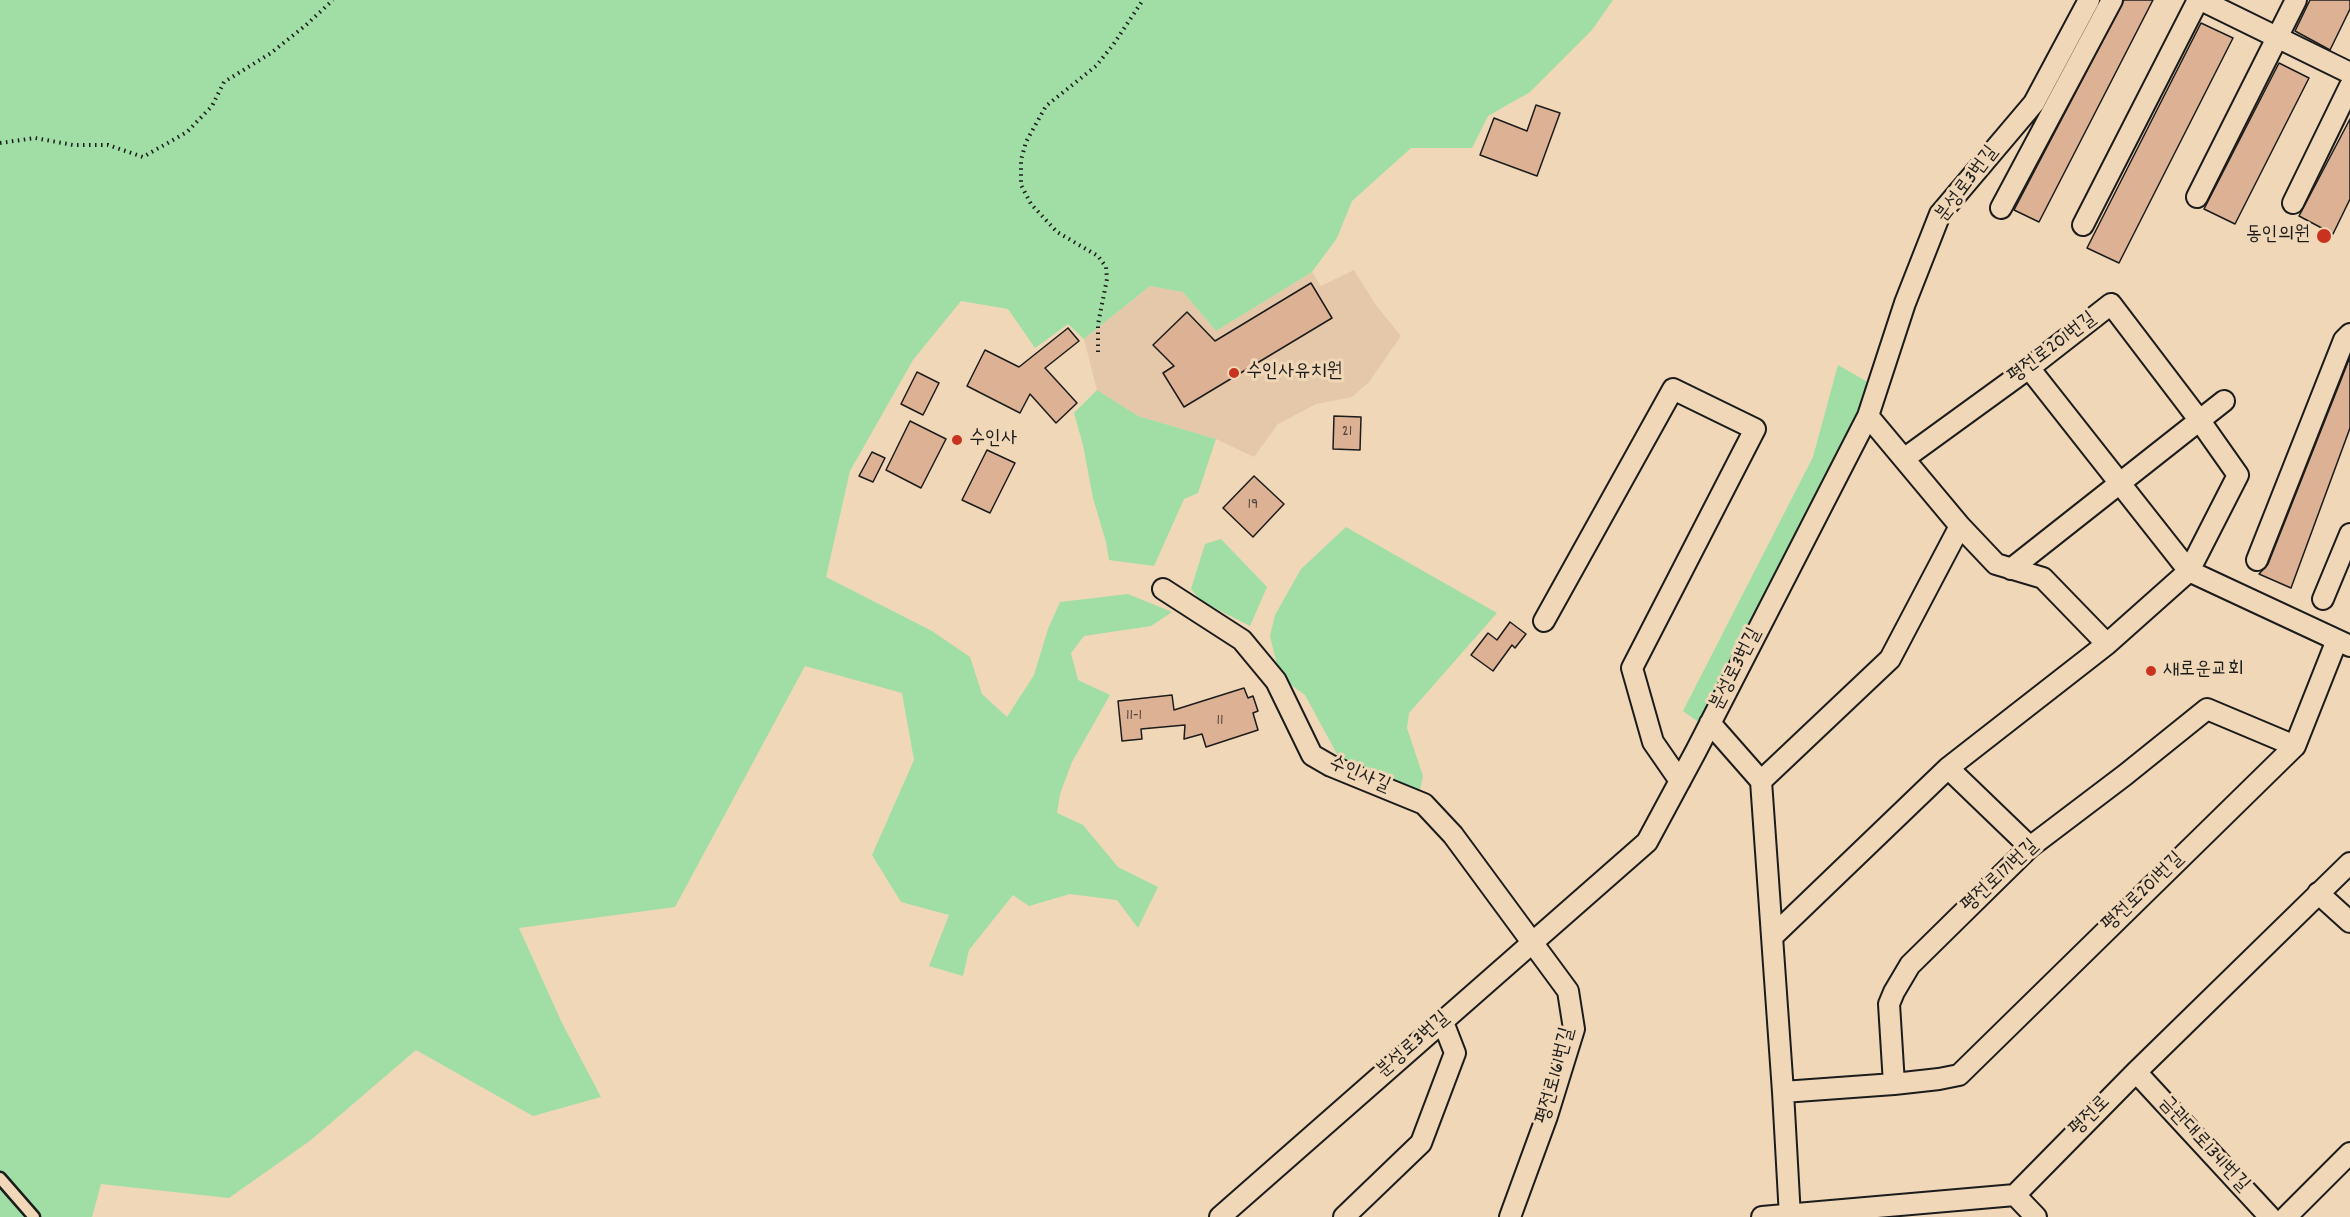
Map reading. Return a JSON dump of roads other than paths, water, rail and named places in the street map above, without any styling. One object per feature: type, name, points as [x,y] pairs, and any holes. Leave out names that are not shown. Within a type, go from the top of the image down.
[{"type":"street","name":"분성로3번길","points":[[1220,1217],[1647,842],[1868,416],[1905,303],[1940,214],[2034,103],[2089,0]]},
{"type":"street","points":[[2001,208],[2112,0]]},
{"type":"street","points":[[2083,225],[2199,0],[2350,73]]},
{"type":"street","points":[[2196,197],[2296,0]]},
{"type":"street","points":[[2293,203],[2350,86]]},
{"type":"street","name":"평전로201번길","points":[[1905,458],[2029,368],[2111,304],[2238,475],[2188,571],[2107,644]]},
{"type":"street","points":[[2257,560],[2344,340],[2350,334]]},
{"type":"street","points":[[2029,368],[2188,571]]},
{"type":"street","points":[[1544,621],[1673,389],[1755,429],[1632,668],[1653,742],[1680,781]]},
{"type":"street","points":[[2011,569],[2224,401]]},
{"type":"street","points":[[1773,936],[1948,768],[2107,644],[2043,578],[1996,564],[1960,526],[1868,416]]},
{"type":"street","points":[[1761,781],[1890,659],[1960,526]]},
{"type":"street","points":[[2323,599],[2350,534]]},
{"type":"street","name":"평전로201번길","points":[[1894,1084],[1959,1075],[2295,746],[2344,643],[2188,571]]},
{"type":"street","name":"수인사길","points":[[1163,589],[1242,640],[1276,681],[1312,755],[1331,766],[1424,804],[1454,835],[1532,942]]},
{"type":"street","name":"평전로171번길","points":[[1894,1084],[1889,1004],[1894,992],[1910,965],[2030,847],[2125,776],[2207,709],[2295,746]]},
{"type":"street","points":[[1710,723],[1761,781],[1790,1215]]},
{"type":"street","points":[[1948,768],[2030,847]]},
{"type":"street","name":"평전로","points":[[2015,1194],[2350,863]]},
{"type":"street","points":[[2318,893],[2350,922]]},
{"type":"street","name":"평전로161번길","points":[[1510,1217],[1547,1116],[1574,1029],[1568,991],[1532,942]]},
{"type":"street","points":[[1344,1217],[1421,1143],[1455,1053],[1443,1022]]},
{"type":"street","name":"금관대로1341번길","points":[[2136,1072],[2270,1217]]},
{"type":"street","points":[[1783,1092],[1894,1084]]},
{"type":"street","points":[[2286,1217],[2350,1153]]},
{"type":"street","points":[[1762,1217],[2015,1194],[2036,1217]]},
{"type":"lane","points":[[0,1178],[34,1217]]},
{"type":"place","name":"동인의원","points":[[2324,236]]},
{"type":"place","name":"수인사유치원","points":[[1234,373]]},
{"type":"place","name":"수인사","points":[[957,440]]},
{"type":"place","name":"새로운교회","points":[[2151,671]]}]
